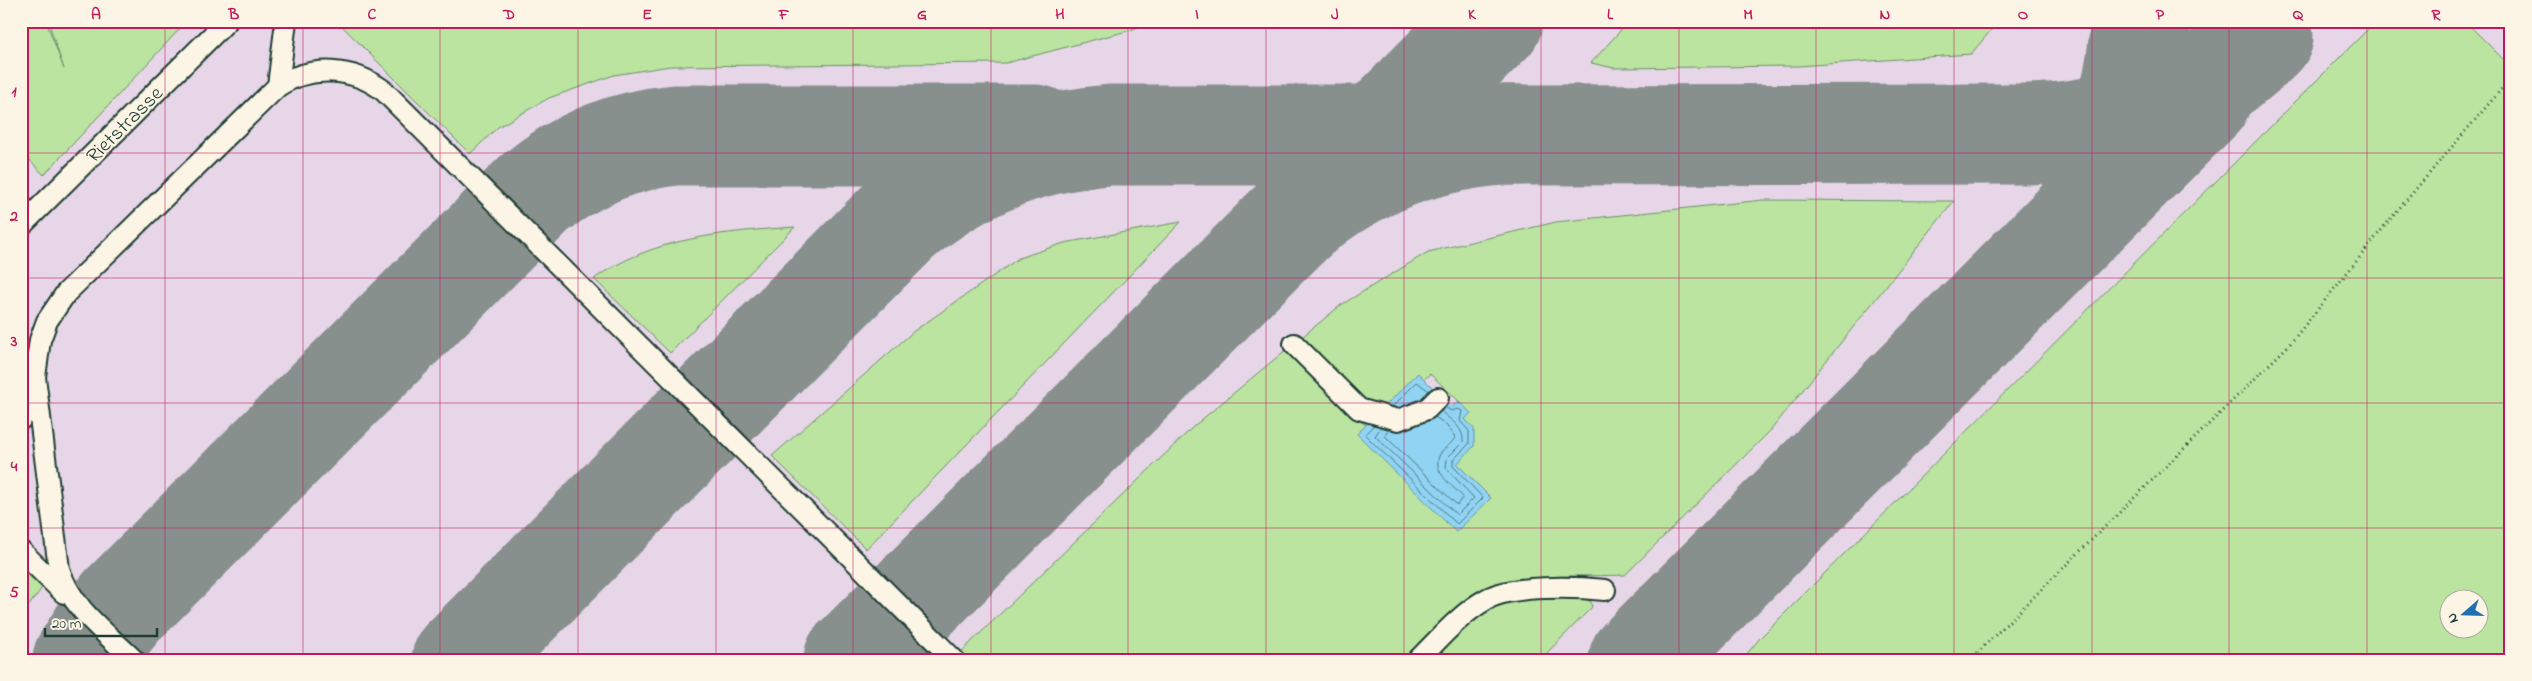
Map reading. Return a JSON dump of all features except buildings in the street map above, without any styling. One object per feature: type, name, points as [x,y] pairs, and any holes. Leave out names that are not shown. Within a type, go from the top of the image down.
[{"type":"lane","name":"Rietstrasse","points":[[21,226],[227,21]]},
{"type":"lane","points":[[278,86],[286,21]]},
{"type":"lane","points":[[21,419],[32,395],[40,340],[55,307],[66,293],[278,86],[290,78],[308,74],[342,72],[371,81],[384,91],[954,660]]},
{"type":"lane","points":[[1294,344],[1359,409],[1398,420],[1427,409],[1438,398]]},
{"type":"lane","points":[[35,377],[59,569],[65,587],[76,604]]},
{"type":"lane","points":[[21,551],[134,660]]},
{"type":"lane","points":[[1418,660],[1464,614],[1489,597],[1525,590],[1574,587],[1605,590]]},
{"type":"path","points":[[1970,660],[2289,345],[2392,217],[2511,78]]},
{"type":"shaded area","points":[[21,21],[2511,21],[2511,660],[21,660]]},
{"type":"green space","points":[[21,21],[46,21],[64,69],[48,21],[187,21],[44,175],[21,151]]},
{"type":"green space","points":[[337,21],[1151,21],[1131,30],[1006,63],[670,66],[614,75],[549,98],[498,127],[470,154]]},
{"type":"green space","points":[[1629,21],[1992,21],[1992,29],[1971,54],[1798,66],[1614,68],[1591,63]]},
{"type":"green space","points":[[2376,21],[2465,21],[2511,67],[2511,660],[1742,660],[1760,638]]},
{"type":"green space","points":[[1763,200],[1954,201],[1771,430],[1625,575],[1547,577],[1488,586],[1474,593],[1457,606],[1405,660],[967,660],[961,652],[1194,426],[1288,348],[1350,415],[1368,426],[1440,423],[1461,403],[1430,374],[1399,402],[1392,405],[1372,406],[1302,337],[1341,305],[1428,252],[1556,222]]},
{"type":"green space","points":[[1181,222],[866,549],[772,456],[914,331],[1019,258],[1064,243]]},
{"type":"green space","points":[[795,227],[670,353],[594,279],[616,265],[665,245],[743,231]]},
{"type":"green space","points":[[21,568],[42,588],[21,616]]},
{"type":"green space","points":[[1526,596],[1581,597],[1591,602],[1592,607],[1540,660],[1432,660],[1475,617],[1496,603]]},
{"type":"water","points":[[1418,373],[1452,407],[1458,401],[1471,413],[1465,419],[1474,429],[1474,446],[1457,464],[1491,498],[1456,532],[1357,434]]},
{"type":"taxiway","points":[[854,660],[1492,21]]},
{"type":"taxiway","points":[[2100,170],[2117,135],[2129,98],[2137,60],[2140,21]]},
{"type":"taxiway","points":[[1280,233],[1328,193],[1355,177],[1382,164],[1412,153],[1441,144],[1472,138],[1503,135],[2025,134],[2091,128],[2123,120],[2154,109],[2184,95],[2212,78],[2239,58],[2263,36]]},
{"type":"taxiway","points":[[1639,660],[2201,98]]},
{"type":"taxiway","points":[[83,660],[100,633],[123,605],[534,194],[583,161],[637,141],[676,135],[1035,135]]},
{"type":"taxiway","points":[[462,660],[897,223],[920,204],[970,173],[996,161],[1052,144],[1110,135],[1518,135]]}]
